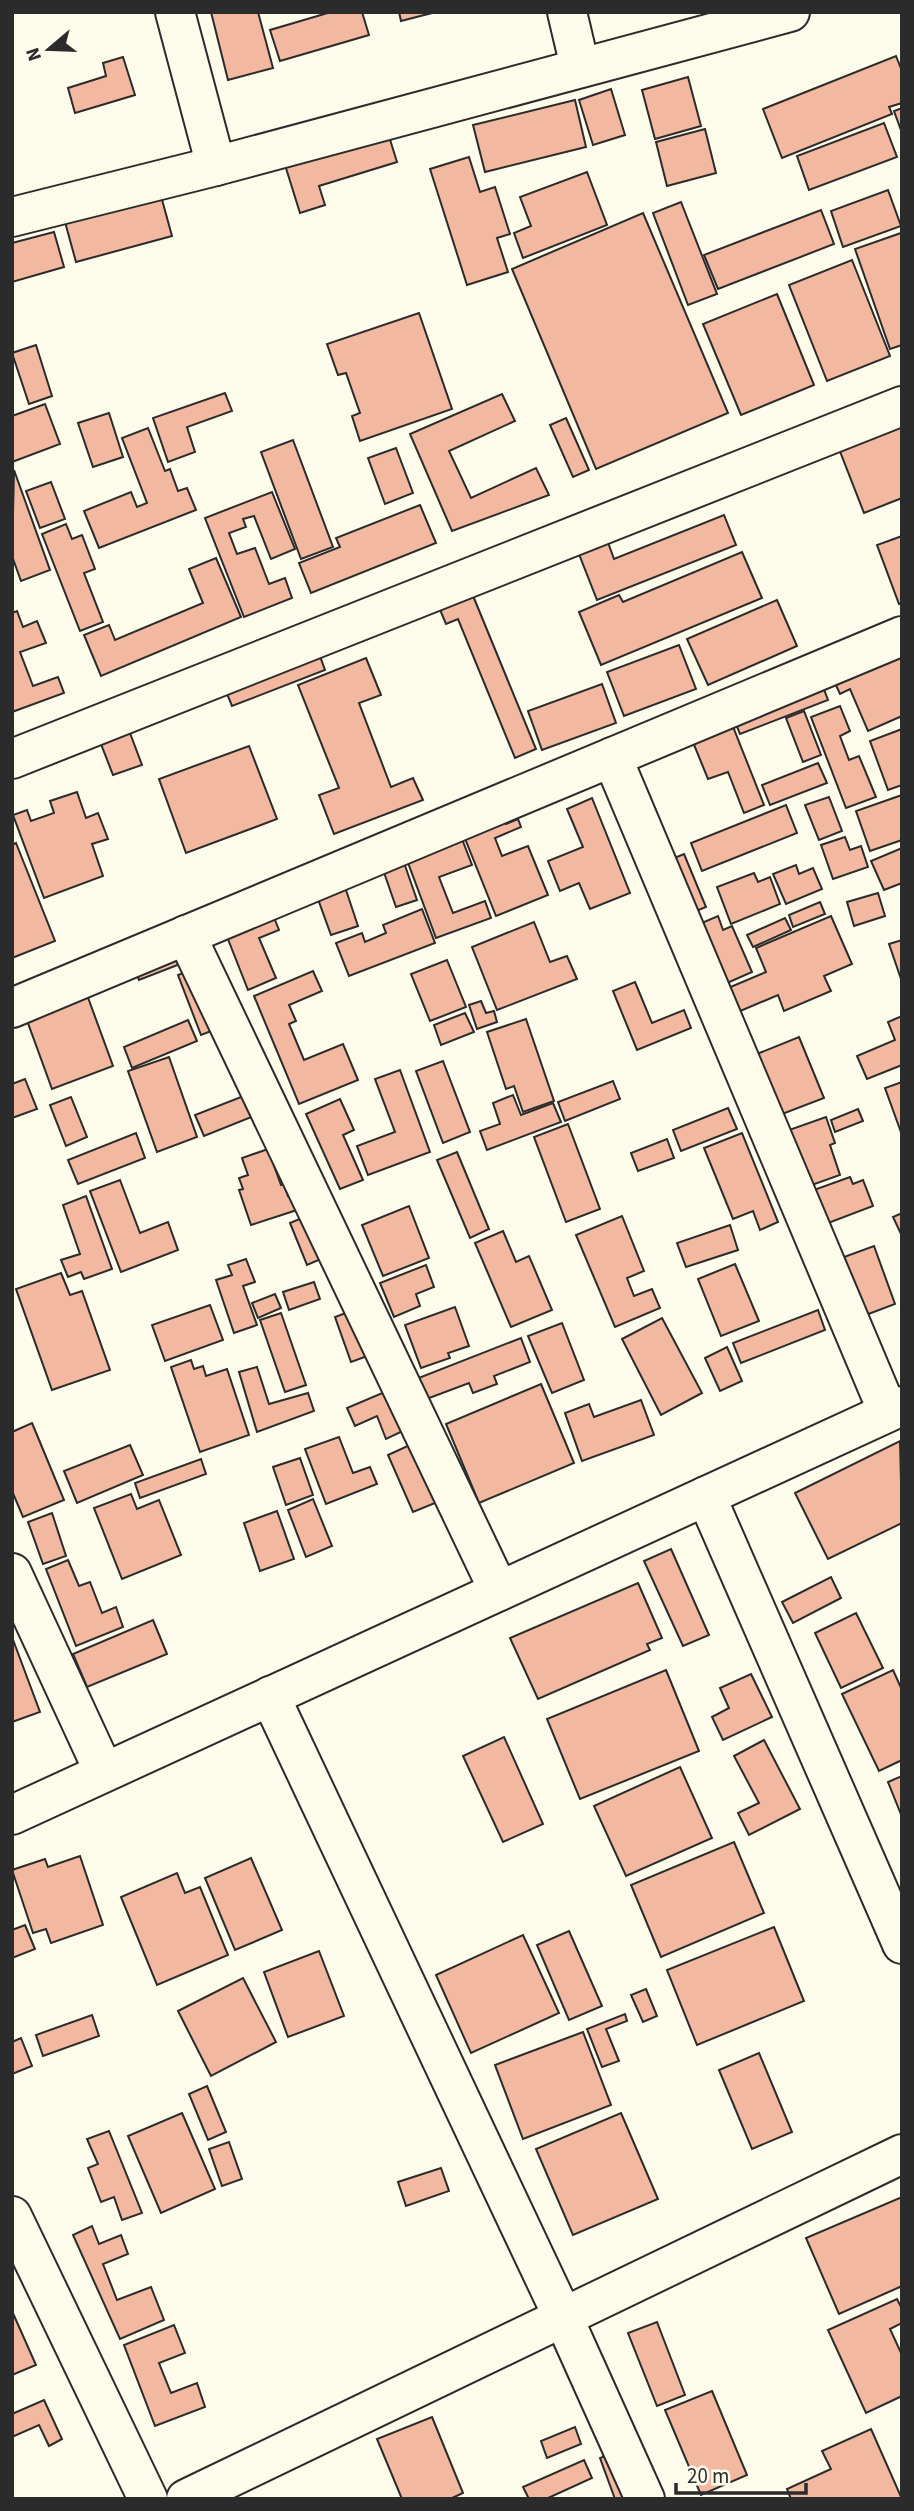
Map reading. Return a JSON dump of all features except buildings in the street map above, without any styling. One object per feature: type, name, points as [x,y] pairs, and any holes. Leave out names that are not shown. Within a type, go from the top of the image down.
[{"type":"street","points":[[175,12],[216,166]]},
{"type":"street","points":[[567,12],[580,68]]},
{"type":"street","points":[[12,217],[216,166],[790,12]]},
{"type":"street","points":[[12,759],[902,406]]},
{"type":"street","points":[[12,1008],[902,636]]},
{"type":"street","points":[[12,1815],[895,1409],[612,757]]},
{"type":"street","points":[[187,935],[499,1591]]},
{"type":"street","points":[[706,1496],[902,1944]]},
{"type":"street","points":[[12,1573],[104,1772]]},
{"type":"street","points":[[270,1696],[563,2317],[645,2499]]},
{"type":"street","points":[[186,2499],[902,2154]]},
{"type":"street","points":[[12,2216],[148,2499]]}]
